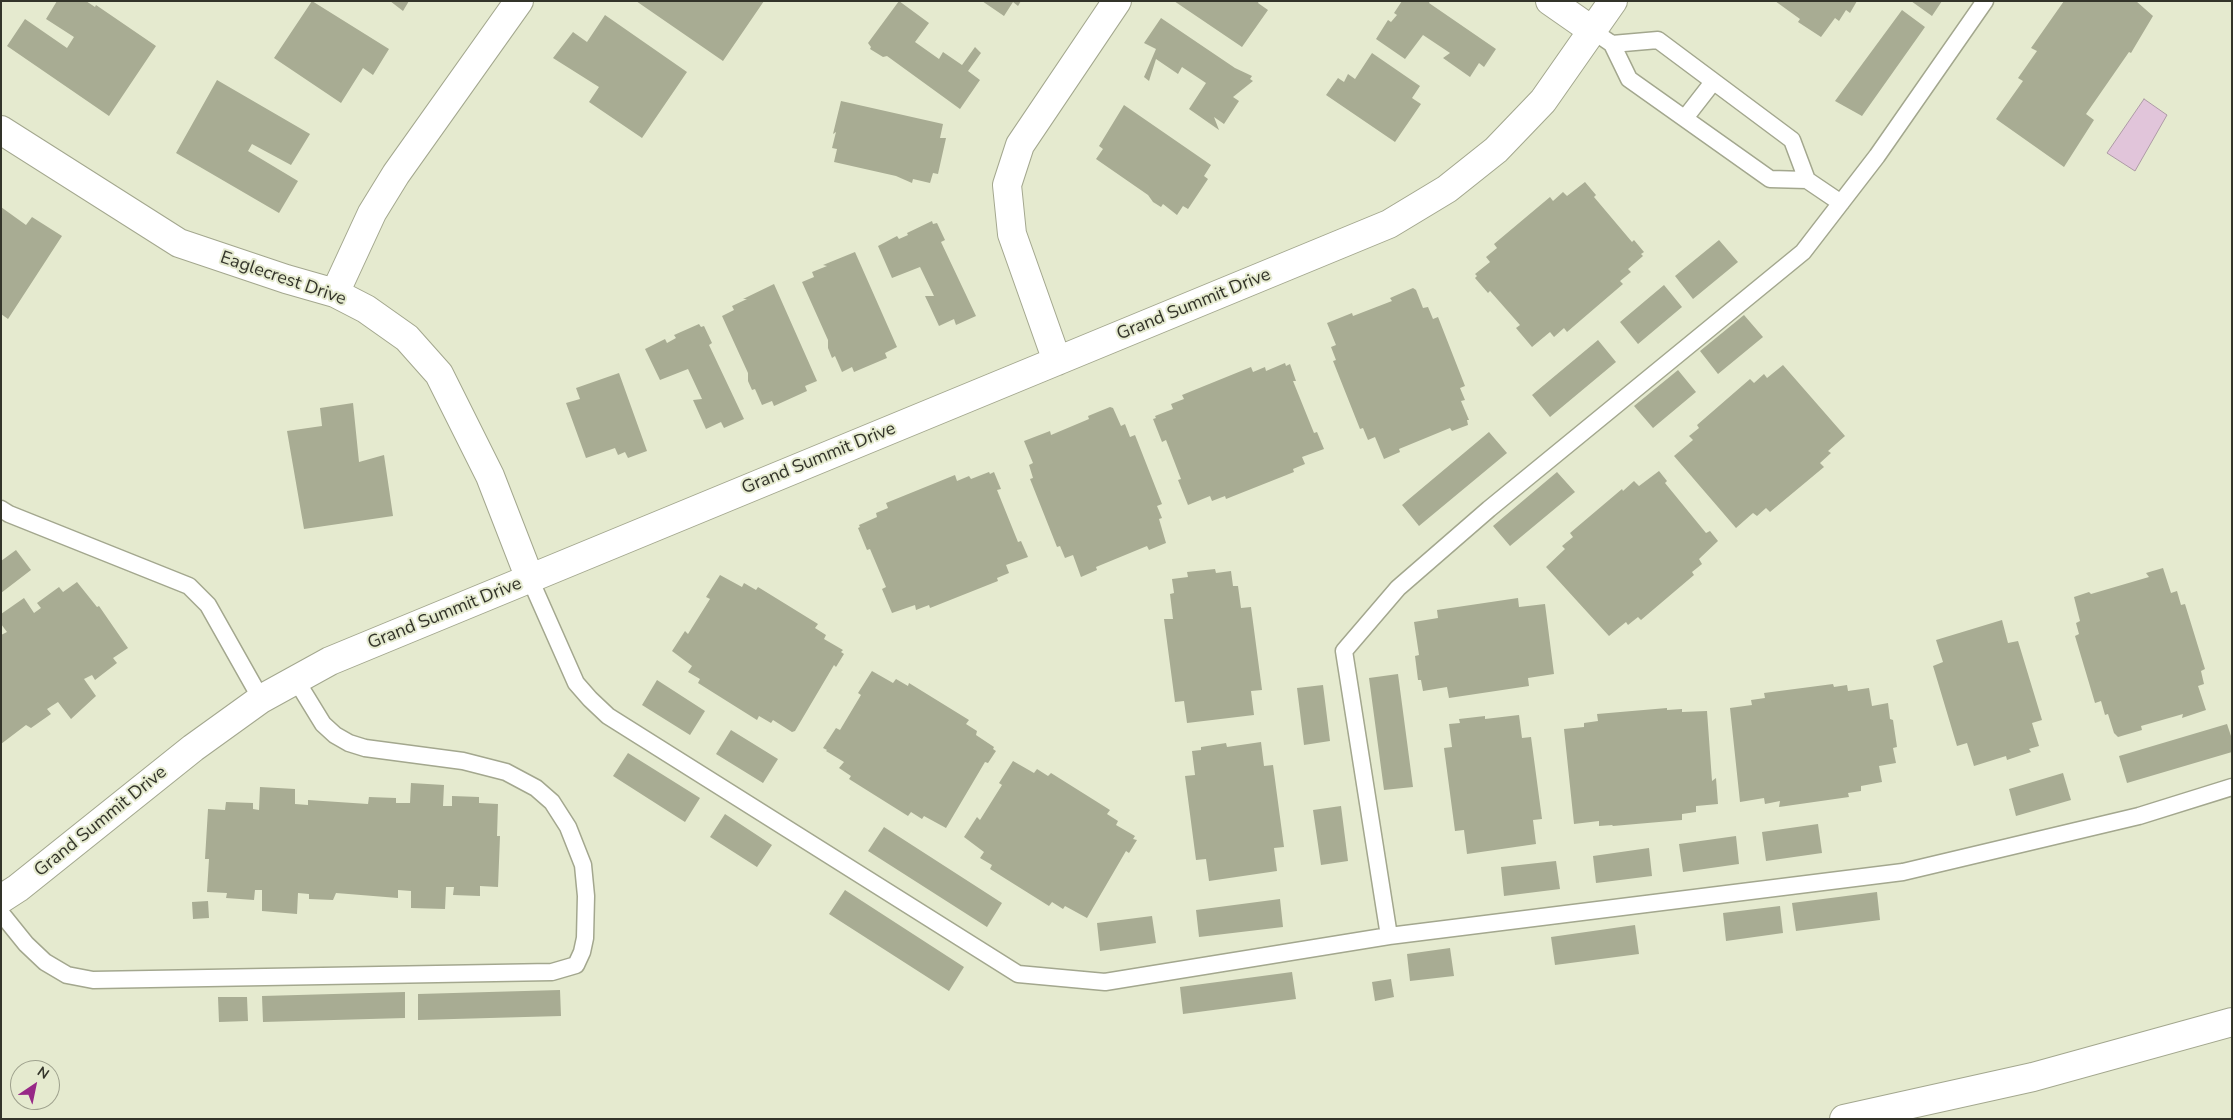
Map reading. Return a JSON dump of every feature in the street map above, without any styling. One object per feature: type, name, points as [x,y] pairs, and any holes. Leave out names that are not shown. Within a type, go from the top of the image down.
[{"type":"main road","points":[[335,292],[372,213],[396,174],[519,1]]},
{"type":"main road","points":[[1057,361],[1012,234],[1007,185],[1020,145],[1117,1]]},
{"type":"main road","points":[[1550,1],[1602,37]]},
{"type":"main road","name":"Grand Summit Drive","points":[[1,899],[18,888],[192,748],[261,699],[330,661],[1389,224],[1447,189],[1496,150],[1602,37],[1613,1]]},
{"type":"main road","name":"Eaglecrest Drive","points":[[1,130],[178,243],[335,292],[366,309],[407,338],[439,374],[490,476],[530,579]]},
{"type":"main road","points":[[1844,1119],[2032,1077],[2232,1022]]},
{"type":"lane","points":[[1389,936],[1344,651],[1398,588],[1454,539],[1803,252],[1877,156],[1985,1]]},
{"type":"lane","points":[[1602,37],[1658,40],[1792,140],[1808,180],[1841,203]]},
{"type":"lane","points":[[1602,37],[1629,78],[1770,179],[1808,180]]},
{"type":"lane","points":[[1685,118],[1713,82]]},
{"type":"lane","points":[[4,516],[189,586],[208,605],[261,699]]},
{"type":"lane","points":[[530,579],[576,683],[608,716],[1018,974],[1105,982],[1389,936],[1904,872],[2139,816],[2232,787]]},
{"type":"lane","points":[[1,913],[26,944],[45,962],[67,975],[93,980],[552,972],[576,965],[582,952],[585,938],[586,896],[583,866],[568,827],[552,802],[536,788],[506,772],[463,761],[365,748],[349,743],[335,735],[323,724],[296,680]]},
{"type":"shaded area","points":[[2144,99],[2167,115],[2135,171],[2107,153]]},
{"type":"building","points":[[57,1],[86,1],[95,7],[96,5],[156,46],[109,116],[7,46],[25,19],[67,48],[74,37],[46,19]]},
{"type":"building","points":[[312,1],[389,49],[373,75],[363,68],[341,103],[274,58]]},
{"type":"building","points":[[390,1],[409,1],[403,11]]},
{"type":"building","points":[[636,1],[764,1],[723,61]]},
{"type":"building","points":[[899,1],[929,23],[915,42],[939,59],[943,52],[962,65],[975,47],[981,53],[968,71],[980,80],[960,109],[887,56],[883,57],[870,49],[871,47],[868,43]]},
{"type":"building","points":[[982,1],[1021,1],[1018,6],[1013,2],[1004,16]]},
{"type":"building","points":[[1174,1],[1259,1],[1258,3],[1268,10],[1242,47]]},
{"type":"building","points":[[1402,1],[1430,1],[1429,3],[1496,49],[1484,67],[1479,63],[1470,77],[1443,58],[1450,53],[1423,35],[1405,59],[1376,39],[1388,20],[1391,22],[1397,15],[1394,13]]},
{"type":"building","points":[[1775,1],[1857,1],[1850,13],[1846,10],[1839,21],[1835,18],[1821,37],[1798,22],[1800,19]]},
{"type":"building","points":[[1911,1],[1942,1],[1932,16]]},
{"type":"building","points":[[2064,1],[2136,1],[2153,16],[2131,53],[2129,52],[2086,114],[2094,120],[2064,167],[1996,119],[2023,81],[2018,78],[2037,51],[2031,48]]},
{"type":"building","points":[[1902,10],[1925,27],[1862,116],[1835,101]]},
{"type":"building","points":[[605,15],[687,72],[642,138],[589,102],[599,87],[553,58],[573,32],[587,42]]},
{"type":"building","points":[[1161,18],[1235,68],[1252,76],[1250,79],[1253,81],[1233,97],[1239,101],[1224,124],[1214,117],[1219,130],[1189,109],[1206,83],[1182,67],[1178,74],[1156,59],[1149,81],[1144,77],[1156,49],[1144,43]]},
{"type":"building","points":[[1372,53],[1420,86],[1412,98],[1421,104],[1395,142],[1326,95],[1338,78],[1344,82],[1348,74],[1355,79]]},
{"type":"building","points":[[217,80],[310,134],[291,165],[252,144],[248,151],[298,181],[279,213],[176,153]]},
{"type":"building","points":[[841,101],[943,124],[940,138],[946,138],[938,174],[933,173],[930,183],[913,179],[912,183],[896,176],[834,162],[837,149],[832,148],[836,132],[833,134]]},
{"type":"building","points":[[1124,105],[1211,165],[1204,176],[1208,179],[1188,209],[1183,206],[1177,215],[1163,204],[1161,207],[1153,202],[1148,195],[1096,159],[1103,149],[1099,146]]},
{"type":"building","points":[[1585,182],[1596,195],[1594,197],[1632,242],[1634,240],[1644,252],[1641,254],[1643,256],[1628,269],[1631,272],[1620,281],[1623,284],[1567,332],[1564,328],[1554,337],[1550,332],[1532,347],[1516,328],[1520,325],[1490,291],[1488,293],[1475,278],[1477,276],[1475,274],[1490,262],[1486,257],[1497,248],[1494,244],[1550,197],[1553,201],[1563,192],[1567,196]]},
{"type":"building","points":[[1,207],[26,225],[32,217],[62,236],[8,319],[1,314]]},
{"type":"building","points":[[932,221],[933,224],[937,223],[945,240],[941,242],[976,316],[956,325],[954,319],[939,326],[925,296],[934,296],[920,267],[892,278],[878,246],[897,236],[899,239],[908,235],[907,233]]},
{"type":"building","points":[[1719,240],[1738,262],[1693,299],[1675,276]]},
{"type":"building","points":[[855,252],[897,347],[885,353],[887,358],[854,372],[852,367],[842,372],[835,356],[832,358],[828,348],[828,340],[802,282],[814,277],[812,272],[827,266],[823,265]]},
{"type":"building","points":[[774,284],[817,381],[805,386],[807,391],[774,406],[772,401],[762,405],[755,389],[752,390],[748,381],[748,373],[722,316],[734,310],[732,306],[747,299],[743,299]]},
{"type":"building","points":[[1664,285],[1682,307],[1638,344],[1620,322]]},
{"type":"building","points":[[1413,288],[1416,290],[1423,308],[1428,307],[1433,319],[1438,317],[1465,386],[1460,388],[1465,400],[1461,401],[1469,420],[1467,420],[1468,425],[1452,431],[1450,428],[1399,449],[1400,452],[1384,459],[1375,437],[1368,440],[1363,428],[1360,429],[1333,361],[1336,360],[1331,347],[1336,345],[1327,323],[1352,313],[1353,316],[1392,301],[1390,298]]},
{"type":"building","points":[[1744,315],[1763,337],[1718,374],[1700,351]]},
{"type":"building","points":[[699,324],[701,327],[704,326],[712,343],[709,345],[744,419],[724,428],[721,422],[706,429],[693,400],[702,399],[688,369],[660,380],[645,349],[665,339],[667,343],[676,338],[674,335]]},
{"type":"building","points":[[1598,340],[1616,362],[1550,417],[1532,395]]},
{"type":"building","points":[[1285,363],[1286,366],[1290,364],[1296,381],[1293,381],[1314,433],[1317,432],[1324,449],[1302,457],[1305,464],[1293,469],[1294,472],[1226,499],[1225,496],[1212,501],[1210,496],[1188,505],[1178,480],[1181,479],[1166,440],[1162,442],[1153,419],[1156,418],[1155,416],[1173,409],[1171,404],[1184,399],[1182,395],[1251,367],[1253,372],[1265,367],[1266,371]]},
{"type":"building","points":[[1783,365],[1845,436],[1828,451],[1831,453],[1820,463],[1824,467],[1770,512],[1766,508],[1757,516],[1753,513],[1736,528],[1674,456],[1693,440],[1689,436],[1699,428],[1697,425],[1750,379],[1754,383],[1764,374],[1767,378]]},
{"type":"building","points":[[1678,370],[1696,392],[1653,428],[1634,406]]},
{"type":"building","points":[[619,373],[647,451],[628,458],[625,452],[618,455],[615,448],[586,458],[566,403],[580,399],[576,388]]},
{"type":"building","points":[[353,403],[359,462],[384,455],[393,516],[304,529],[287,431],[322,426],[320,408]]},
{"type":"building","points":[[1110,407],[1113,408],[1121,426],[1125,424],[1130,437],[1135,435],[1162,504],[1157,506],[1162,518],[1159,519],[1166,543],[1149,550],[1147,546],[1096,567],[1097,570],[1081,577],[1073,555],[1065,558],[1060,546],[1057,547],[1030,479],[1033,478],[1029,465],[1033,463],[1024,441],[1050,431],[1051,435],[1089,419],[1088,416]]},
{"type":"building","points":[[1489,432],[1507,453],[1419,526],[1402,505]]},
{"type":"building","points":[[1659,471],[1667,481],[1665,483],[1706,533],[1710,531],[1718,541],[1699,559],[1702,564],[1692,572],[1694,575],[1641,620],[1638,617],[1628,625],[1626,622],[1609,636],[1546,567],[1565,549],[1562,546],[1573,537],[1570,533],[1622,489],[1623,491],[1634,481],[1639,486]]},
{"type":"building","points":[[989,472],[990,474],[994,472],[1001,489],[997,490],[1018,542],[1021,541],[1028,557],[1006,565],[1009,573],[997,578],[998,581],[930,608],[929,605],[916,610],[915,605],[892,613],[882,589],[886,587],[870,549],[867,550],[858,528],[860,527],[859,525],[877,517],[876,513],[888,508],[886,503],[955,475],[957,481],[969,476],[971,479]]},
{"type":"building","points":[[1557,472],[1575,492],[1510,546],[1493,526]]},
{"type":"building","points":[[16,550],[31,570],[1,593],[1,561]]},
{"type":"building","points":[[2163,568],[2171,593],[2177,591],[2181,605],[2185,604],[2205,669],[2201,671],[2204,684],[2198,686],[2206,710],[2182,718],[2183,714],[2141,726],[2142,730],[2118,737],[2114,733],[2108,714],[2105,715],[2101,701],[2095,703],[2075,636],[2079,634],[2076,623],[2080,621],[2074,597],[2149,577],[2146,573]]},
{"type":"building","points":[[1215,569],[1216,573],[1231,571],[1233,586],[1238,586],[1241,608],[1251,607],[1262,690],[1251,691],[1254,715],[1187,723],[1184,701],[1175,702],[1164,619],[1173,619],[1170,594],[1174,593],[1172,579],[1188,577],[1187,572]]},
{"type":"building","points":[[720,575],[742,587],[744,583],[756,590],[758,587],[818,624],[815,628],[826,635],[824,639],[843,650],[841,652],[844,654],[836,667],[834,665],[795,731],[792,732],[773,720],[771,723],[759,716],[757,720],[698,683],[700,679],[688,672],[692,666],[672,651],[685,631],[688,634],[710,599],[706,597]]},
{"type":"building","points":[[77,582],[97,607],[99,606],[128,648],[113,658],[117,663],[95,680],[92,675],[84,679],[96,696],[71,719],[58,702],[47,709],[51,714],[31,728],[26,725],[1,744],[1,635],[7,632],[1,624],[1,614],[24,598],[34,613],[41,608],[37,603],[59,587],[63,592]]},
{"type":"building","points":[[1518,598],[1519,607],[1545,604],[1554,674],[1528,678],[1529,686],[1449,698],[1447,687],[1423,691],[1421,680],[1418,680],[1415,656],[1419,655],[1414,622],[1438,618],[1437,610]]},
{"type":"building","points":[[2002,620],[2008,643],[2018,641],[2042,720],[2032,723],[2039,746],[2029,749],[2031,752],[2007,760],[2006,756],[1974,766],[1967,743],[1957,746],[1933,666],[1943,662],[1936,640]]},
{"type":"building","points":[[872,671],[893,683],[896,679],[908,686],[909,683],[969,720],[966,724],[977,731],[976,735],[994,747],[993,749],[996,751],[988,763],[985,762],[946,828],[924,816],[922,819],[911,812],[908,816],[849,779],[851,776],[839,768],[844,762],[823,748],[836,728],[840,730],[861,695],[858,693]]},
{"type":"building","points":[[1398,674],[1413,787],[1384,790],[1369,678]]},
{"type":"building","points":[[657,680],[705,711],[690,735],[642,705]]},
{"type":"building","points":[[1833,684],[1834,687],[1847,685],[1848,691],[1869,688],[1872,706],[1888,703],[1897,747],[1893,748],[1896,763],[1879,766],[1882,782],[1861,786],[1861,791],[1848,793],[1849,797],[1779,807],[1780,801],[1765,804],[1764,798],[1740,802],[1730,708],[1752,705],[1751,700],[1765,698],[1764,693]]},
{"type":"building","points":[[1323,685],[1330,741],[1304,745],[1297,688]]},
{"type":"building","points":[[1667,708],[1667,710],[1682,709],[1682,712],[1707,711],[1712,781],[1716,778],[1718,804],[1696,806],[1696,812],[1682,814],[1682,820],[1613,826],[1599,826],[1599,821],[1574,824],[1564,729],[1584,727],[1584,723],[1598,721],[1597,714]]},
{"type":"building","points":[[1519,715],[1522,738],[1531,737],[1542,819],[1533,820],[1536,844],[1467,854],[1464,830],[1455,831],[1444,748],[1452,747],[1449,724],[1460,723],[1459,719],[1485,716],[1485,719]]},
{"type":"building","points":[[2227,724],[2232,739],[2232,752],[2127,783],[2119,756]]},
{"type":"building","points":[[731,730],[778,759],[763,783],[716,754]]},
{"type":"building","points":[[1261,742],[1264,766],[1273,765],[1284,847],[1274,848],[1277,871],[1209,881],[1206,859],[1196,860],[1185,776],[1195,775],[1192,751],[1201,750],[1201,747],[1226,743],[1227,747]]},
{"type":"building","points":[[628,753],[700,798],[685,822],[613,776]]},
{"type":"building","points":[[1013,761],[1034,773],[1037,769],[1048,776],[1051,773],[1110,810],[1107,814],[1118,821],[1116,825],[1135,836],[1133,839],[1137,840],[1129,853],[1126,851],[1087,918],[1065,906],[1063,909],[1052,902],[1049,906],[990,869],[992,865],[980,858],[984,852],[964,837],[977,817],[980,820],[1002,785],[999,783]]},
{"type":"building","points":[[2063,773],[2071,800],[2016,816],[2009,789]]},
{"type":"building","points":[[411,783],[444,785],[443,806],[452,806],[452,796],[479,797],[479,803],[498,804],[497,836],[500,836],[498,887],[480,886],[480,896],[453,895],[454,887],[446,887],[445,909],[411,908],[411,891],[398,890],[398,898],[336,893],[333,900],[309,899],[309,894],[298,893],[297,914],[262,911],[262,890],[255,890],[254,900],[226,898],[227,893],[207,892],[209,859],[205,859],[208,809],[225,810],[226,802],[253,803],[253,809],[259,810],[260,787],[295,789],[295,804],[308,805],[308,800],[368,804],[369,797],[396,798],[396,803],[410,803]]},
{"type":"building","points":[[1341,806],[1348,861],[1321,865],[1313,810]]},
{"type":"building","points":[[725,814],[772,845],[757,867],[710,837]]},
{"type":"building","points":[[1818,824],[1822,853],[1766,861],[1762,832]]},
{"type":"building","points":[[884,827],[1002,903],[987,927],[868,851]]},
{"type":"building","points":[[1736,836],[1739,864],[1683,872],[1679,844]]},
{"type":"building","points":[[1649,848],[1652,876],[1596,883],[1593,856]]},
{"type":"building","points":[[1556,861],[1560,889],[1504,896],[1501,867]]},
{"type":"building","points":[[845,890],[964,967],[949,991],[829,914]]},
{"type":"building","points":[[1877,892],[1880,920],[1796,931],[1792,903]]},
{"type":"building","points":[[1280,899],[1283,927],[1199,937],[1196,910]]},
{"type":"building","points":[[208,901],[209,918],[193,919],[192,902]]},
{"type":"building","points":[[1780,906],[1783,933],[1726,941],[1723,913]]},
{"type":"building","points":[[1152,916],[1156,943],[1100,951],[1097,923]]},
{"type":"building","points":[[1635,925],[1639,954],[1555,965],[1551,937]]},
{"type":"building","points":[[1450,948],[1454,976],[1410,981],[1407,954]]},
{"type":"building","points":[[1292,972],[1296,999],[1183,1014],[1180,987]]},
{"type":"building","points":[[1391,979],[1394,997],[1375,1001],[1372,982]]},
{"type":"building","points":[[560,990],[561,1016],[418,1020],[418,994]]},
{"type":"building","points":[[405,992],[405,1018],[263,1022],[262,996]]},
{"type":"building","points":[[218,997],[247,997],[248,1021],[219,1022]]}]
